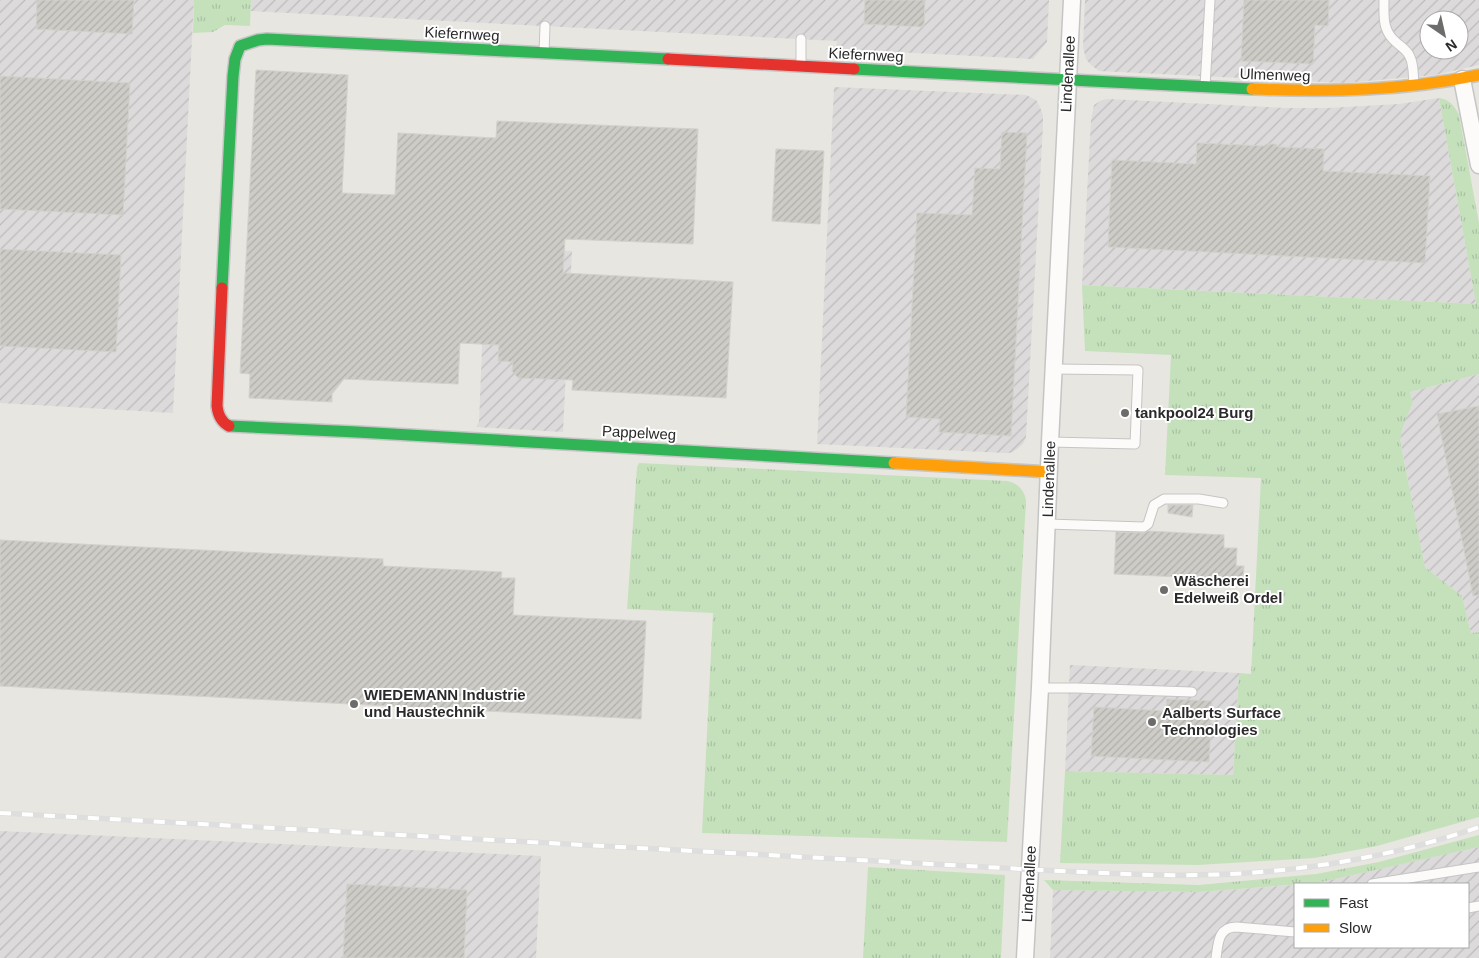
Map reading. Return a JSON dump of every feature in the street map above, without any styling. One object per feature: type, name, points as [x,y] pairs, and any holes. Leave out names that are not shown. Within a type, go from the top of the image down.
[{"type":"street","name":"Lindenallee","points":[[1025,958],[1040,688],[1072,0]]},
{"type":"street","name":"Kiefernweg","points":[[228,426],[219,417],[217,397],[233,76],[240,46],[267,39],[1068,79]]},
{"type":"street","name":"Ulmenweg","points":[[1068,79],[1288,92],[1325,92],[1414,86],[1479,75]]},
{"type":"street","points":[[1462,79],[1479,165]]},
{"type":"street","name":"Pappelweg","points":[[228,426],[1049,472]]},
{"type":"lane","points":[[1205,87],[1210,0]]},
{"type":"lane","points":[[1384,0],[1383,21],[1386,30],[1394,41],[1408,52],[1414,86]]},
{"type":"lane","points":[[544,53],[545,26]]},
{"type":"lane","points":[[801,67],[802,39]]},
{"type":"lane","points":[[1050,442],[1135,444],[1138,370],[1054,369]]},
{"type":"lane","points":[[1047,524],[1144,527],[1148,524],[1154,505],[1164,499],[1199,499],[1223,503]]},
{"type":"lane","points":[[1040,688],[1192,692]]},
{"type":"lane","points":[[1378,883],[1479,867]]},
{"type":"lane","points":[[1216,958],[1220,935],[1227,929],[1236,927],[1294,929]]},
{"type":"shaded area","points":[[0,0],[194,0],[173,413],[0,403]]},
{"type":"shaded area","points":[[251,0],[1049,0],[1047,42],[1033,59],[836,49],[837,41],[251,11]]},
{"type":"shaded area","points":[[1085,0],[1479,0],[1479,65],[1435,75],[1344,83],[1099,71],[1086,59],[1083,47]]},
{"type":"shaded area","points":[[834,87],[1026,95],[1036,100],[1039,105],[1043,115],[1043,125],[1026,437],[1023,444],[1010,453],[817,444]]},
{"type":"shaded area","points":[[1439,98],[1476,304],[1082,285],[1091,120],[1094,105],[1102,100],[1328,108],[1399,104]]},
{"type":"shaded area","points":[[486,247],[572,251],[563,432],[476,427],[479,422]]},
{"type":"shaded area","points":[[1479,374],[1479,632],[1471,633],[1462,596],[1425,567],[1400,440],[1405,418],[1413,403],[1410,392]]},
{"type":"shaded area","name":"Aalberts Surface Technologies","points":[[1070,665],[1239,673],[1233,775],[1065,771]]},
{"type":"shaded area","points":[[0,831],[541,856],[536,958],[0,958]]},
{"type":"shaded area","points":[[1479,847],[1479,958],[1050,958],[1053,890],[1198,892],[1294,885],[1294,948],[1469,948],[1469,883],[1317,883]]},
{"type":"green space","points":[[194,0],[251,0],[250,26],[225,25],[213,32],[193,33]]},
{"type":"green space","points":[[1439,98],[1451,104],[1459,115],[1479,223],[1479,374],[1410,392],[1413,403],[1405,421],[1400,440],[1425,567],[1462,596],[1471,633],[1479,632],[1479,817],[1377,846],[1314,858],[1198,865],[1060,863],[1065,771],[1233,775],[1239,673],[1251,674],[1261,478],[1165,475],[1171,355],[1085,351],[1082,285],[1476,304]]},
{"type":"green space","points":[[639,463],[1007,481],[1020,487],[1026,500],[1007,842],[702,833],[713,613],[627,609],[637,467]]},
{"type":"green space","points":[[1479,835],[1479,847],[1317,883],[1294,883],[1294,885],[1198,892],[1053,890],[1044,880],[1199,885],[1316,874],[1379,862]]},
{"type":"green space","points":[[868,867],[1005,875],[1001,958],[863,958]]},
{"type":"building","points":[[37,0],[134,0],[132,34],[36,29]]},
{"type":"building","points":[[865,0],[925,0],[924,27],[864,24]]},
{"type":"building","points":[[1244,0],[1329,0],[1328,26],[1315,25],[1313,64],[1241,61]]},
{"type":"building","points":[[256,70],[348,75],[342,193],[395,195],[398,133],[496,138],[497,121],[698,129],[693,244],[565,239],[563,273],[733,282],[726,398],[572,390],[573,380],[518,378],[512,371],[513,362],[498,361],[499,345],[460,343],[458,384],[344,379],[332,394],[332,402],[249,398],[250,374],[240,373]]},
{"type":"building","points":[[0,76],[130,83],[123,215],[0,209]]},
{"type":"building","points":[[1002,132],[1027,133],[1011,436],[939,432],[940,419],[906,417],[917,213],[972,215],[975,168],[1000,169]]},
{"type":"building","points":[[1197,143],[1264,146],[1266,144],[1276,144],[1278,147],[1324,149],[1323,171],[1430,176],[1425,263],[1108,247],[1112,160],[1196,164]]},
{"type":"building","points":[[776,149],[824,151],[820,224],[772,221]]},
{"type":"building","points":[[0,249],[121,255],[116,352],[0,346]]},
{"type":"building","points":[[1479,406],[1479,595],[1473,596],[1437,414]]},
{"type":"building","points":[[1168,505],[1193,505],[1192,517],[1168,513]]},
{"type":"building","points":[[1149,531],[1224,535],[1224,548],[1237,548],[1236,566],[1244,566],[1243,584],[1225,583],[1225,579],[1114,574],[1116,532],[1144,533]]},
{"type":"building","points":[[0,540],[383,559],[383,566],[502,572],[501,578],[515,578],[513,615],[646,621],[641,719],[0,686]]},
{"type":"building","points":[[1167,699],[1212,701],[1209,762],[1091,756],[1094,707],[1166,711]]},
{"type":"building","points":[[347,884],[467,890],[464,958],[343,958]]},
{"type":"railway","points":[[0,813],[1162,875],[1232,874],[1304,868],[1375,856],[1479,827]]},
{"type":"traffic: fast","points":[[222,288],[233,76],[235,59],[240,46],[267,39],[668,59]]},
{"type":"traffic: fast","points":[[854,69],[1252,89]]},
{"type":"traffic: fast","points":[[229,426],[894,463]]},
{"type":"traffic: slow","points":[[1252,89],[1366,89],[1422,84],[1479,75]]},
{"type":"traffic: slow","points":[[894,463],[1049,472]]},
{"type":"traffic: jam","points":[[668,59],[854,69]]},
{"type":"traffic: jam","points":[[222,288],[217,406],[220,418],[229,426]]},
{"type":"place","name":"tankpool24 Burg","points":[[1125,413]]},
{"type":"place","name":"Wäscherei Edelweiß Ordel","points":[[1164,590]]},
{"type":"place","name":"WIEDEMANN Industrie und Haustechnik","points":[[354,704]]},
{"type":"place","name":"Aalberts Surface Technologies","points":[[1152,722]]}]
